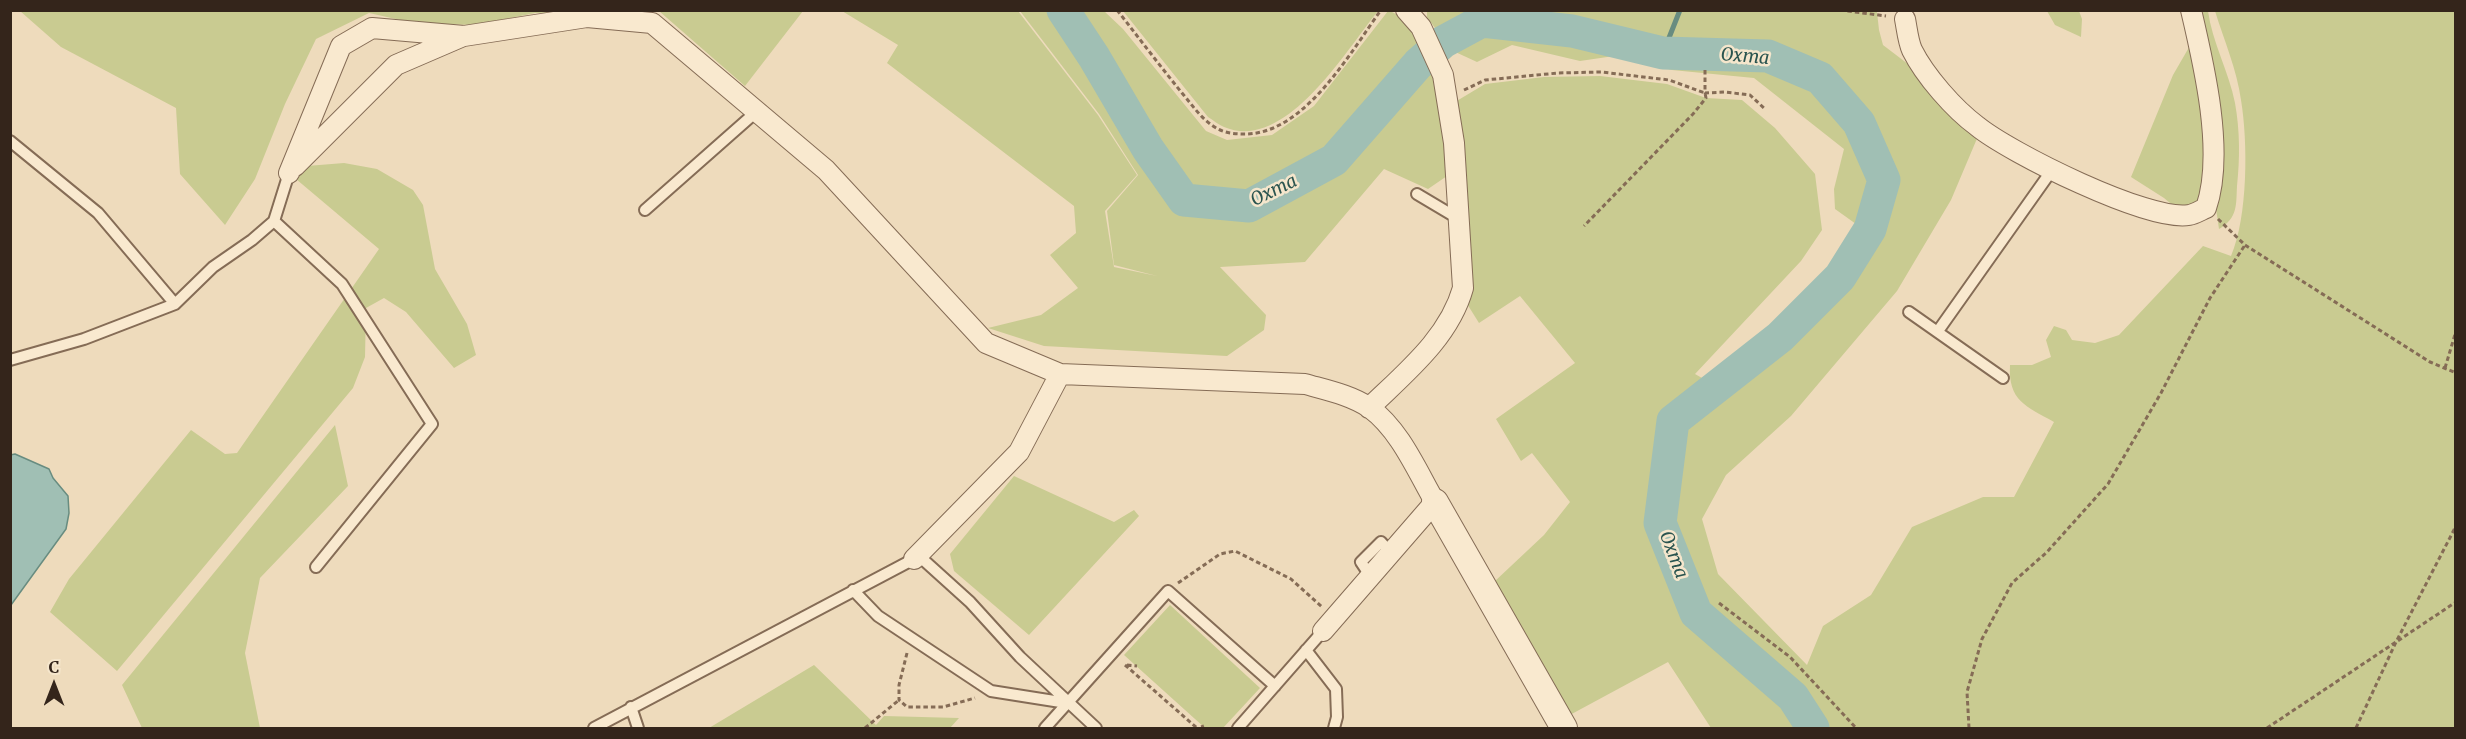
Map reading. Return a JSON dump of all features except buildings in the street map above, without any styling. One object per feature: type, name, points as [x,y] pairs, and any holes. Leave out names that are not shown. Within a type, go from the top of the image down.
[{"type":"street","points":[[1369,408],[1433,344],[1458,306],[1463,276],[1454,143],[1443,75],[1421,27],[1406,10]]},
{"type":"street","points":[[1906,15],[1912,49],[1940,90],[1977,127],[2052,170],[2129,203],[2167,214],[2190,215],[2206,208],[2213,188],[2213,147],[2200,48],[2191,10]]},
{"type":"street","points":[[288,172],[341,46],[372,28],[464,36],[587,17],[652,23],[826,170],[986,343],[1060,374],[1305,384],[1337,394],[1369,408],[1390,428],[1435,502],[1564,729]]},
{"type":"street","points":[[288,172],[396,65],[464,36]]},
{"type":"street","points":[[916,557],[1019,452],[1060,374]]},
{"type":"street","points":[[1329,625],[1435,502]]},
{"type":"lane","points":[[645,210],[756,112]]},
{"type":"lane","points":[[10,141],[98,213],[175,304]]},
{"type":"lane","points":[[1938,331],[2052,170]]},
{"type":"lane","points":[[10,360],[84,339],[175,304],[213,267],[252,240],[274,221],[288,172]]},
{"type":"lane","points":[[1417,194],[1460,219]]},
{"type":"lane","points":[[274,221],[342,284],[432,424],[315,567]]},
{"type":"lane","points":[[1908,312],[2003,378]]},
{"type":"lane","points":[[594,729],[631,707],[916,557],[970,602],[1020,657],[1096,729]]},
{"type":"lane","points":[[852,590],[878,616],[991,691],[1067,703]]},
{"type":"lane","points":[[1045,729],[1168,591],[1275,686]]},
{"type":"lane","points":[[1238,729],[1329,625]]},
{"type":"lane","points":[[1306,650],[1336,689],[1337,717],[1334,729]]},
{"type":"lane","points":[[631,707],[638,729]]},
{"type":"path","points":[[1117,10],[1197,111],[1214,127],[1226,133],[1239,134],[1270,130],[1288,121],[1311,104],[1381,10]]},
{"type":"path","points":[[1840,10],[1906,15]]},
{"type":"path","points":[[1584,226],[1706,98],[1705,70]]},
{"type":"path","points":[[1447,100],[1485,80],[1558,73],[1600,72],[1669,80],[1705,93],[1725,92],[1750,95],[1766,110]]},
{"type":"path","points":[[2206,208],[2244,245],[2421,356],[2456,373]]},
{"type":"path","points":[[1969,729],[1967,692],[1982,639],[2012,583],[2048,552],[2108,484],[2161,393],[2210,298],[2244,245]]},
{"type":"path","points":[[2445,369],[2456,330]]},
{"type":"path","points":[[2356,729],[2396,642],[2456,526]]},
{"type":"path","points":[[1168,591],[1221,554],[1235,551],[1291,579],[1329,625]]},
{"type":"path","points":[[2267,729],[2456,602]]},
{"type":"path","points":[[1719,603],[1790,657],[1856,729]]},
{"type":"path","points":[[910,638],[899,685],[899,700],[907,707],[943,707],[991,691]]},
{"type":"path","points":[[1125,665],[1197,729]]},
{"type":"path","points":[[865,729],[899,700]]},
{"type":"green space","points":[[20,11],[628,11],[535,13],[476,25],[414,23],[369,13],[316,39],[285,104],[255,179],[225,225],[180,174],[176,108],[61,47]]},
{"type":"green space","points":[[659,11],[803,11],[745,86]]},
{"type":"green space","points":[[842,11],[1018,11],[1098,115],[1137,175],[1105,211],[1114,267],[1157,276],[1114,265],[1107,211],[1138,175],[1099,114],[1020,11],[1104,11],[1123,29],[1206,131],[1227,140],[1272,135],[1314,106],[1388,11],[1403,20],[1418,39],[1436,72],[1447,176],[1428,189],[1384,169],[1305,262],[1220,267],[1266,315],[1264,330],[1227,356],[1044,346],[988,328],[1041,315],[1078,288],[1050,255],[1076,233],[1074,206],[887,63],[898,45]]},
{"type":"green space","points":[[1123,11],[1378,11],[1332,72],[1292,112],[1270,125],[1247,131],[1224,127],[1208,117]]},
{"type":"green space","points":[[1427,11],[1877,12],[1883,45],[1984,122],[1951,200],[1897,291],[1791,416],[1726,475],[1702,519],[1718,574],[1807,665],[1823,626],[1871,595],[1912,527],[1983,497],[2014,497],[2054,422],[2027,406],[2016,395],[2010,377],[2010,365],[2032,365],[2051,357],[2046,340],[2054,326],[2066,330],[2072,340],[2095,343],[2119,335],[2203,246],[2231,256],[2241,221],[2245,179],[2245,137],[2237,78],[2215,11],[2455,11],[2455,728],[1711,728],[1668,662],[1568,716],[1494,582],[1544,535],[1570,502],[1532,453],[1521,461],[1496,419],[1575,363],[1520,296],[1479,323],[1464,299],[1472,278],[1455,102],[1485,84],[1544,77],[1600,76],[1667,84],[1706,98],[1742,100],[1775,128],[1815,174],[1822,230],[1801,261],[1695,374],[1730,394],[1722,384],[1782,338],[1843,279],[1856,224],[1835,209],[1834,189],[1844,149],[1754,78],[1672,70],[1614,56],[1580,61],[1512,45],[1477,62],[1451,50],[1427,17]]},
{"type":"green space","points":[[2047,11],[2079,11],[2082,19],[2081,37],[2055,25]]},
{"type":"green space","points":[[2198,11],[2208,11],[2213,34],[2232,91],[2238,124],[2236,205],[2233,216],[2219,229],[2213,188],[2182,213],[2164,198],[2131,177],[2173,75],[2195,37]]},
{"type":"green space","points":[[344,163],[377,169],[413,190],[423,205],[435,269],[467,324],[476,355],[454,368],[406,312],[384,298],[366,308],[365,357],[353,388],[117,671],[50,612],[69,579],[191,430],[225,454],[237,453],[379,249],[296,179],[307,166]]},
{"type":"green space","points":[[335,425],[348,486],[260,578],[245,653],[260,728],[142,728],[122,685]]},
{"type":"green space","points":[[1014,476],[1114,522],[1134,510],[1139,516],[1029,635],[954,571],[950,554]]},
{"type":"green space","points":[[1170,605],[1260,688],[1223,728],[1205,728],[1124,655]]},
{"type":"green space","points":[[814,665],[876,725],[884,716],[959,718],[950,728],[709,728]]},
{"type":"water","points":[[15,454],[49,469],[53,478],[68,496],[69,513],[66,529],[11,605],[10,455]]},
{"type":"waterway","name":"Охта","points":[[1063,10],[1094,57],[1148,149],[1184,200],[1249,206],[1334,160],[1418,64],[1443,42],[1482,21],[1572,31],[1663,53],[1768,56],[1820,78],[1859,123],[1884,180],[1870,229],[1840,277],[1780,337],[1673,421],[1660,523],[1696,613],[1793,697],[1813,728]]},
{"type":"waterway","points":[[1663,53],[1680,10]]}]
